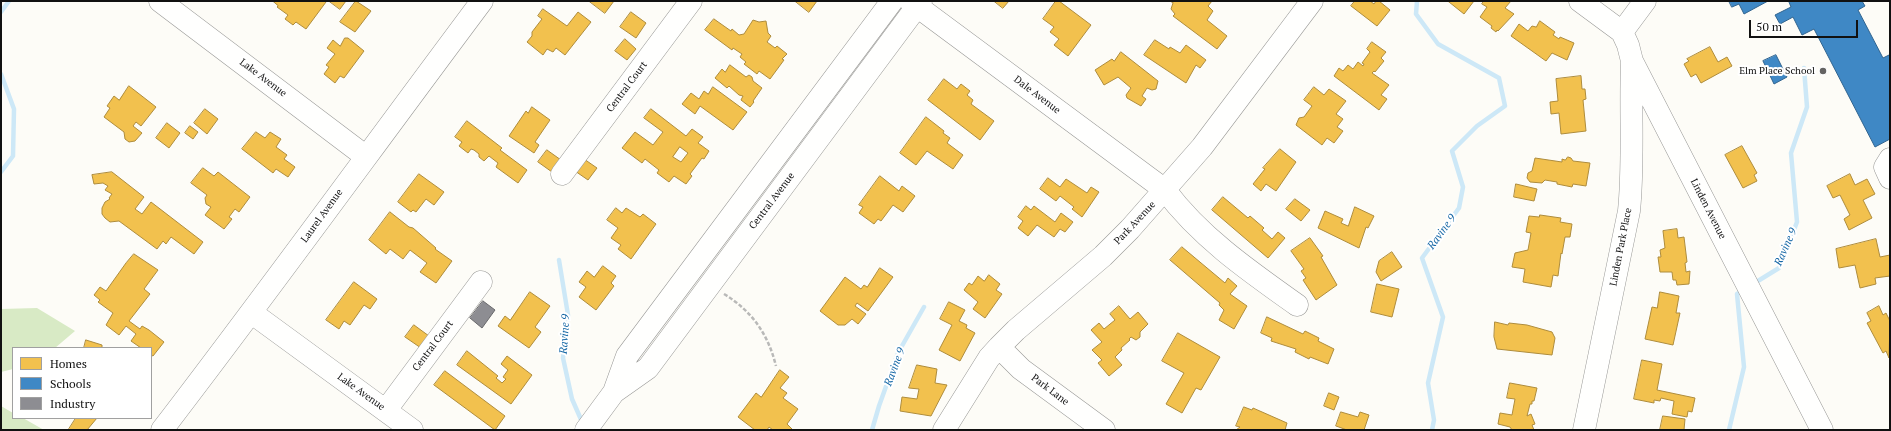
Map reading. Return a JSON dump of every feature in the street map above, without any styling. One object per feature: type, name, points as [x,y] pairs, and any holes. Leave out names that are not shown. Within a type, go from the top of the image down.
[{"type":"street","name":"Lake Avenue","points":[[160,1],[365,156]]},
{"type":"street","name":"Laurel Avenue","points":[[162,430],[252,313],[365,156],[482,1]]},
{"type":"street","name":"Central Court","points":[[562,174],[691,1]]},
{"type":"street","name":"Central Avenue","points":[[586,430],[614,392],[627,356],[892,1]]},
{"type":"street","name":"Park Avenue","points":[[944,430],[989,358],[1016,330],[1103,256],[1130,229],[1202,147],[1312,1]]},
{"type":"street","points":[[1580,1],[1622,32],[1645,1]]},
{"type":"street","name":"Central Avenue","points":[[614,392],[648,368],[916,3]]},
{"type":"street","name":"Dale Avenue","points":[[916,3],[1165,190],[1177,206],[1216,243],[1250,272],[1297,305]]},
{"type":"street","name":"Linden Avenue","points":[[1622,32],[1628,45],[1632,61],[1822,430]]},
{"type":"street","name":"Linden Park Place","points":[[1584,430],[1629,211],[1632,178],[1630,107],[1632,61]]},
{"type":"street","points":[[1890,159],[1885,167],[1890,178]]},
{"type":"street","points":[[768,167],[785,183]]},
{"type":"street","name":"Central Court","points":[[386,410],[481,282]]},
{"type":"street","name":"Lake Avenue","points":[[252,313],[412,430]]},
{"type":"street","name":"Park Lane","points":[[999,347],[1021,369],[1104,430]]},
{"type":"path","points":[[710,285],[735,301],[750,314],[771,348],[776,366]]},
{"type":"green space","points":[[37,308],[75,331],[56,347],[12,347],[12,369],[1,372],[1,309]]},
{"type":"green space","points":[[1,406],[12,412],[12,419],[25,419],[44,430],[1,430]]},
{"type":"building: Homes","points":[[273,1],[326,2],[306,29],[296,22],[293,25],[285,19],[288,15],[277,7],[278,6]]},
{"type":"building: Homes","points":[[329,1],[346,1],[340,9]]},
{"type":"building: Homes","points":[[356,1],[371,11],[355,32],[340,22]]},
{"type":"building: Homes","points":[[589,1],[614,1],[605,13]]},
{"type":"building: Homes","points":[[795,1],[817,1],[809,12]]},
{"type":"building: Homes","points":[[994,1],[1009,1],[1003,8]]},
{"type":"building: Homes","points":[[1056,1],[1059,1],[1091,25],[1068,56],[1054,45],[1059,39],[1050,32],[1054,27],[1043,19]]},
{"type":"building: Homes","points":[[1170,1],[1212,1],[1208,6],[1213,11],[1207,20],[1227,36],[1217,49],[1173,16],[1175,14],[1171,9],[1173,3]]},
{"type":"building: Homes","points":[[1355,1],[1370,1],[1374,4],[1376,1],[1379,1],[1390,10],[1377,26],[1351,6]]},
{"type":"building: Homes","points":[[1474,1],[1464,14],[1449,2]]},
{"type":"building: Homes","points":[[1484,1],[1511,1],[1505,8],[1514,14],[1496,32],[1491,28],[1492,26],[1480,17],[1487,7],[1482,4]]},
{"type":"building: Homes","points":[[543,9],[567,26],[578,12],[591,22],[565,55],[556,48],[553,52],[547,49],[543,55],[527,42],[532,36],[532,32],[542,19],[538,16]]},
{"type":"building: Homes","points":[[631,12],[646,23],[636,38],[620,27]]},
{"type":"building: Homes","points":[[714,19],[731,31],[732,29],[739,35],[744,34],[753,20],[759,22],[766,21],[768,33],[771,36],[767,42],[775,48],[777,46],[787,54],[782,59],[784,60],[770,79],[759,71],[757,74],[744,64],[746,62],[740,57],[742,54],[733,48],[732,50],[705,30]]},
{"type":"building: Homes","points":[[1540,21],[1555,32],[1553,35],[1559,39],[1560,37],[1574,43],[1567,60],[1552,53],[1546,61],[1511,36],[1519,24],[1528,31],[1532,26],[1536,27]]},
{"type":"building: Homes","points":[[345,38],[348,38],[364,51],[344,78],[340,76],[335,83],[324,74],[329,67],[326,65],[335,54],[327,48],[333,40],[340,46]]},
{"type":"building: Homes","points":[[625,39],[636,49],[627,60],[615,51]]},
{"type":"building: Homes","points":[[1155,40],[1169,49],[1170,47],[1180,53],[1186,45],[1206,60],[1200,68],[1196,65],[1186,83],[1144,55]]},
{"type":"building: Homes","points":[[1372,42],[1386,52],[1381,58],[1384,61],[1375,72],[1374,71],[1372,73],[1389,85],[1381,95],[1387,99],[1379,110],[1334,76],[1339,68],[1343,71],[1348,65],[1353,69],[1358,62],[1363,66],[1364,64],[1362,63],[1370,52],[1367,49]]},
{"type":"building: Homes","points":[[1710,47],[1718,62],[1727,57],[1732,66],[1701,83],[1696,74],[1691,77],[1684,64],[1689,61],[1687,59]]},
{"type":"building: Homes","points":[[1121,52],[1158,81],[1156,89],[1152,90],[1147,88],[1142,96],[1146,99],[1141,106],[1127,98],[1126,95],[1131,88],[1118,77],[1104,85],[1095,70],[1112,59],[1114,61]]},
{"type":"building: Homes","points":[[730,65],[746,77],[749,75],[752,77],[753,81],[762,88],[750,107],[741,100],[743,96],[739,95],[729,86],[727,88],[715,78],[722,69],[725,72]]},
{"type":"building: Homes","points":[[1581,76],[1582,89],[1585,89],[1586,99],[1583,100],[1586,131],[1561,134],[1559,113],[1551,114],[1550,102],[1558,101],[1556,79]]},
{"type":"building: Homes","points":[[944,79],[957,89],[961,84],[970,91],[967,95],[973,100],[971,104],[994,121],[980,140],[928,100]]},
{"type":"building: Homes","points":[[129,86],[156,107],[141,126],[136,122],[133,126],[142,133],[135,141],[129,142],[125,139],[124,132],[104,117],[110,108],[107,106],[114,96],[119,100]]},
{"type":"building: Homes","points":[[713,87],[747,112],[733,130],[700,106],[695,114],[682,104],[691,93],[699,99],[704,91],[708,94]]},
{"type":"building: Homes","points":[[1314,87],[1324,95],[1329,89],[1346,101],[1336,114],[1343,119],[1337,127],[1343,131],[1334,143],[1327,138],[1322,145],[1296,125],[1299,118],[1304,117],[1312,106],[1304,100]]},
{"type":"building: Homes","points":[[532,107],[550,120],[535,142],[539,145],[534,153],[509,136],[526,111],[528,113]]},
{"type":"building: Homes","points":[[205,109],[218,119],[207,134],[194,123]]},
{"type":"building: Homes","points":[[651,109],[686,136],[692,129],[703,137],[698,143],[709,151],[704,159],[702,158],[690,174],[692,176],[686,184],[674,176],[669,182],[657,173],[659,170],[645,159],[642,163],[622,148],[635,132],[653,145],[663,132],[644,118]],"holes":[[[680,147],[688,153],[681,162],[673,157]]]},
{"type":"building: Homes","points":[[926,117],[944,131],[943,133],[950,138],[947,143],[963,155],[953,169],[927,151],[916,165],[900,153]]},
{"type":"building: Homes","points":[[467,121],[502,148],[500,150],[527,170],[518,183],[496,167],[498,163],[489,156],[484,161],[474,150],[471,149],[468,153],[459,146],[462,142],[455,137]]},
{"type":"building: Homes","points":[[167,123],[180,133],[169,148],[156,138]]},
{"type":"building: Homes","points":[[190,126],[198,132],[193,139],[185,133]]},
{"type":"building: Homes","points":[[256,132],[265,138],[270,132],[281,139],[276,147],[287,155],[284,159],[295,167],[288,177],[276,169],[273,173],[242,149]]},
{"type":"building: Homes","points":[[1742,146],[1757,173],[1754,175],[1757,181],[1743,188],[1725,155]]},
{"type":"building: Homes","points":[[1280,149],[1296,162],[1276,191],[1266,184],[1261,191],[1253,184],[1265,169],[1263,168]]},
{"type":"building: Homes","points":[[547,150],[561,160],[552,172],[538,162]]},
{"type":"building: Homes","points":[[1568,157],[1573,161],[1590,163],[1586,186],[1573,184],[1572,187],[1545,180],[1542,183],[1530,182],[1527,178],[1528,173],[1532,171],[1535,158],[1562,162],[1562,159],[1565,160]]},
{"type":"building: Homes","points":[[584,159],[597,168],[588,180],[575,171]]},
{"type":"building: Homes","points":[[203,168],[214,176],[218,172],[250,197],[239,212],[235,209],[229,217],[232,219],[224,229],[205,215],[211,207],[206,204],[205,198],[207,195],[191,183]]},
{"type":"building: Homes","points":[[112,172],[144,197],[135,209],[142,214],[151,202],[203,242],[194,254],[171,237],[166,244],[163,241],[157,249],[119,221],[110,222],[105,218],[102,214],[102,208],[105,202],[110,199],[109,198],[112,194],[105,190],[108,186],[103,183],[94,184],[92,175]]},
{"type":"building: Homes","points":[[419,174],[444,192],[434,205],[426,199],[416,212],[413,210],[411,212],[398,202]]},
{"type":"building: Homes","points":[[1850,174],[1855,185],[1867,179],[1875,194],[1863,200],[1872,218],[1849,230],[1844,219],[1850,215],[1840,195],[1833,198],[1827,186]]},
{"type":"building: Homes","points":[[880,176],[899,191],[902,186],[915,196],[903,212],[893,205],[881,221],[878,219],[874,224],[859,213],[863,207],[859,205]]},
{"type":"building: Homes","points":[[1048,178],[1060,187],[1066,179],[1087,193],[1091,187],[1099,192],[1082,217],[1072,209],[1074,207],[1060,196],[1056,201],[1040,189]]},
{"type":"building: Homes","points":[[1516,184],[1537,189],[1534,201],[1514,197]]},
{"type":"building: Homes","points":[[1223,197],[1248,218],[1250,216],[1264,228],[1262,230],[1272,239],[1278,232],[1285,238],[1268,258],[1212,210]]},
{"type":"building: Homes","points":[[1295,199],[1310,210],[1301,221],[1286,209]]},
{"type":"building: Homes","points":[[1026,206],[1031,210],[1034,206],[1055,222],[1061,213],[1073,222],[1065,232],[1060,229],[1054,237],[1037,225],[1028,236],[1018,228],[1023,221],[1018,217]]},
{"type":"building: Homes","points":[[1355,207],[1374,216],[1368,228],[1366,227],[1359,248],[1318,228],[1325,211],[1343,219],[1341,223],[1348,226]]},
{"type":"building: Homes","points":[[616,208],[622,213],[626,208],[640,217],[643,214],[656,224],[631,259],[618,249],[621,245],[611,238],[618,228],[607,220]]},
{"type":"building: Homes","points":[[390,212],[409,227],[413,228],[436,248],[435,249],[452,261],[436,283],[420,272],[427,263],[410,250],[403,259],[390,249],[386,254],[369,240]]},
{"type":"building: Homes","points":[[1540,215],[1561,218],[1560,222],[1572,224],[1570,237],[1565,237],[1558,276],[1553,275],[1551,287],[1523,282],[1525,269],[1512,267],[1515,253],[1528,250],[1531,233],[1526,232],[1529,216],[1539,217]]},
{"type":"building: Homes","points":[[1677,229],[1678,238],[1684,237],[1687,262],[1685,263],[1686,272],[1690,271],[1689,284],[1677,285],[1676,280],[1673,280],[1672,272],[1660,272],[1658,257],[1661,257],[1660,250],[1665,248],[1663,231]]},
{"type":"building: Homes","points":[[1310,238],[1323,256],[1321,257],[1337,285],[1316,300],[1303,280],[1306,278],[1301,271],[1304,269],[1291,251]]},
{"type":"building: Homes","points":[[1876,239],[1880,257],[1890,255],[1890,276],[1875,278],[1876,284],[1860,288],[1855,265],[1839,268],[1836,249]]},
{"type":"building: Homes","points":[[1182,247],[1225,283],[1228,278],[1237,286],[1230,294],[1247,306],[1234,329],[1219,320],[1224,310],[1219,305],[1220,303],[1170,260]]},
{"type":"building: Homes","points":[[1392,252],[1402,267],[1381,281],[1376,272],[1379,261]]},
{"type":"building: Homes","points":[[134,254],[158,270],[144,289],[150,294],[129,321],[140,329],[142,326],[149,330],[164,342],[153,356],[152,347],[140,347],[131,341],[136,334],[126,326],[119,335],[106,325],[113,313],[98,302],[100,300],[94,295],[100,287],[106,291]]},
{"type":"building: Homes","points":[[603,266],[616,276],[611,283],[614,286],[596,310],[579,297],[586,287],[579,282],[587,271],[594,277]]},
{"type":"building: Homes","points":[[880,268],[893,277],[868,311],[857,303],[855,306],[866,314],[858,324],[852,319],[845,325],[838,325],[820,311],[845,277],[861,289],[864,285],[867,287]]},
{"type":"building: Homes","points":[[989,275],[1000,284],[996,290],[1002,294],[985,318],[973,309],[978,302],[964,290],[969,283],[972,285],[978,276],[984,281]]},
{"type":"building: Homes","points":[[354,282],[377,299],[370,309],[364,305],[350,325],[344,321],[339,329],[326,320]]},
{"type":"building: Homes","points":[[1377,284],[1399,289],[1392,317],[1371,312]]},
{"type":"building: Homes","points":[[530,292],[550,306],[535,327],[541,332],[529,348],[498,326],[505,316],[510,320]]},
{"type":"building: Homes","points":[[1660,292],[1679,296],[1676,313],[1680,313],[1673,345],[1645,339],[1652,307],[1657,308]]},
{"type":"building: Homes","points":[[949,302],[965,310],[959,321],[967,325],[966,328],[975,333],[960,361],[939,350],[952,325],[940,319]]},
{"type":"building: Homes","points":[[1119,306],[1130,319],[1138,312],[1148,324],[1140,332],[1140,337],[1136,340],[1131,337],[1129,339],[1130,340],[1121,348],[1122,350],[1115,357],[1122,365],[1109,376],[1098,363],[1102,360],[1092,350],[1102,342],[1091,330],[1099,323],[1104,329],[1115,320],[1110,314]]},
{"type":"building: Homes","points":[[1879,306],[1883,315],[1886,313],[1890,321],[1889,358],[1886,351],[1883,353],[1867,323],[1871,321],[1867,313]]},
{"type":"building: Homes","points":[[1267,317],[1303,334],[1305,331],[1319,338],[1318,341],[1334,349],[1328,364],[1310,357],[1309,359],[1295,352],[1296,349],[1271,341],[1272,338],[1261,333]]},
{"type":"building: Homes","points":[[1495,322],[1508,325],[1509,323],[1527,325],[1552,332],[1555,338],[1552,355],[1497,349],[1494,337]]},
{"type":"building: Homes","points":[[414,325],[429,336],[421,348],[405,337]]},
{"type":"building: Homes","points":[[1178,333],[1220,357],[1201,390],[1196,388],[1182,413],[1166,404],[1184,373],[1162,361]]},
{"type":"building: Homes","points":[[86,340],[102,345],[102,347],[84,347]]},
{"type":"building: Homes","points":[[467,351],[498,376],[496,378],[502,383],[506,379],[503,377],[508,370],[501,364],[507,356],[532,375],[511,404],[457,365]]},
{"type":"building: Homes","points":[[1642,360],[1662,364],[1657,390],[1695,398],[1692,412],[1688,411],[1687,417],[1672,414],[1674,401],[1661,398],[1660,401],[1654,400],[1654,403],[1634,399]]},
{"type":"building: Homes","points":[[917,365],[937,369],[935,383],[947,385],[931,416],[900,411],[902,397],[917,399],[919,389],[909,388]]},
{"type":"building: Homes","points":[[780,370],[789,377],[780,388],[787,393],[783,398],[798,409],[787,424],[793,430],[773,430],[769,427],[767,430],[755,430],[738,417],[756,393],[761,397]]},
{"type":"building: Homes","points":[[445,371],[505,416],[495,430],[434,385]]},
{"type":"building: Homes","points":[[1510,383],[1537,388],[1534,401],[1530,404],[1527,416],[1531,414],[1535,424],[1532,425],[1534,430],[1512,430],[1510,427],[1498,424],[1500,413],[1512,415],[1515,399],[1507,398]]},
{"type":"building: Homes","points":[[1329,393],[1339,397],[1334,410],[1324,406]]},
{"type":"building: Homes","points":[[1244,407],[1252,410],[1253,408],[1287,423],[1285,430],[1236,430],[1240,427],[1236,426]]},
{"type":"building: Homes","points":[[1341,412],[1358,417],[1360,412],[1369,415],[1364,430],[1347,430],[1336,426]]},
{"type":"building: Homes","points":[[1663,416],[1685,419],[1684,430],[1660,430]]},
{"type":"building: Homes","points":[[75,419],[96,419],[87,430],[69,429]]},
{"type":"building: Schools","points":[[1729,1],[1768,1],[1744,14],[1739,4],[1732,7]]},
{"type":"building: Schools","name":"Elm Place School","points":[[1862,1],[1865,6],[1858,10],[1883,58],[1889,55],[1890,57],[1890,139],[1875,147],[1814,29],[1802,35],[1793,17],[1780,24],[1775,15],[1791,7],[1789,2]]},
{"type":"building: Schools","points":[[1776,55],[1787,77],[1774,84],[1763,61]]},
{"type":"building: Industry","points":[[483,301],[495,310],[482,328],[470,318]]},
{"type":"waterway","points":[[1,12],[9,1]]},
{"type":"waterway","name":"Ravine 9","points":[[1417,1],[1416,14],[1438,44],[1499,78],[1505,106],[1477,126],[1452,151],[1463,187],[1459,208],[1422,258],[1443,317],[1428,383],[1434,420],[1432,430]]},
{"type":"waterway","name":"Ravine 9","points":[[1753,284],[1779,268],[1797,222],[1791,153],[1807,107],[1804,68]]},
{"type":"waterway","points":[[1,74],[14,109],[13,156],[1,172]]},
{"type":"waterway","name":"Ravine 9","points":[[559,260],[568,315],[563,358],[572,399],[583,424]]},
{"type":"waterway","name":"Ravine 9","points":[[1729,430],[1744,367],[1737,294],[1744,290]]},
{"type":"waterway","name":"Ravine 9","points":[[872,430],[898,353],[924,307]]},
{"type":"place","name":"Elm Place School","points":[[1823,71]]}]
